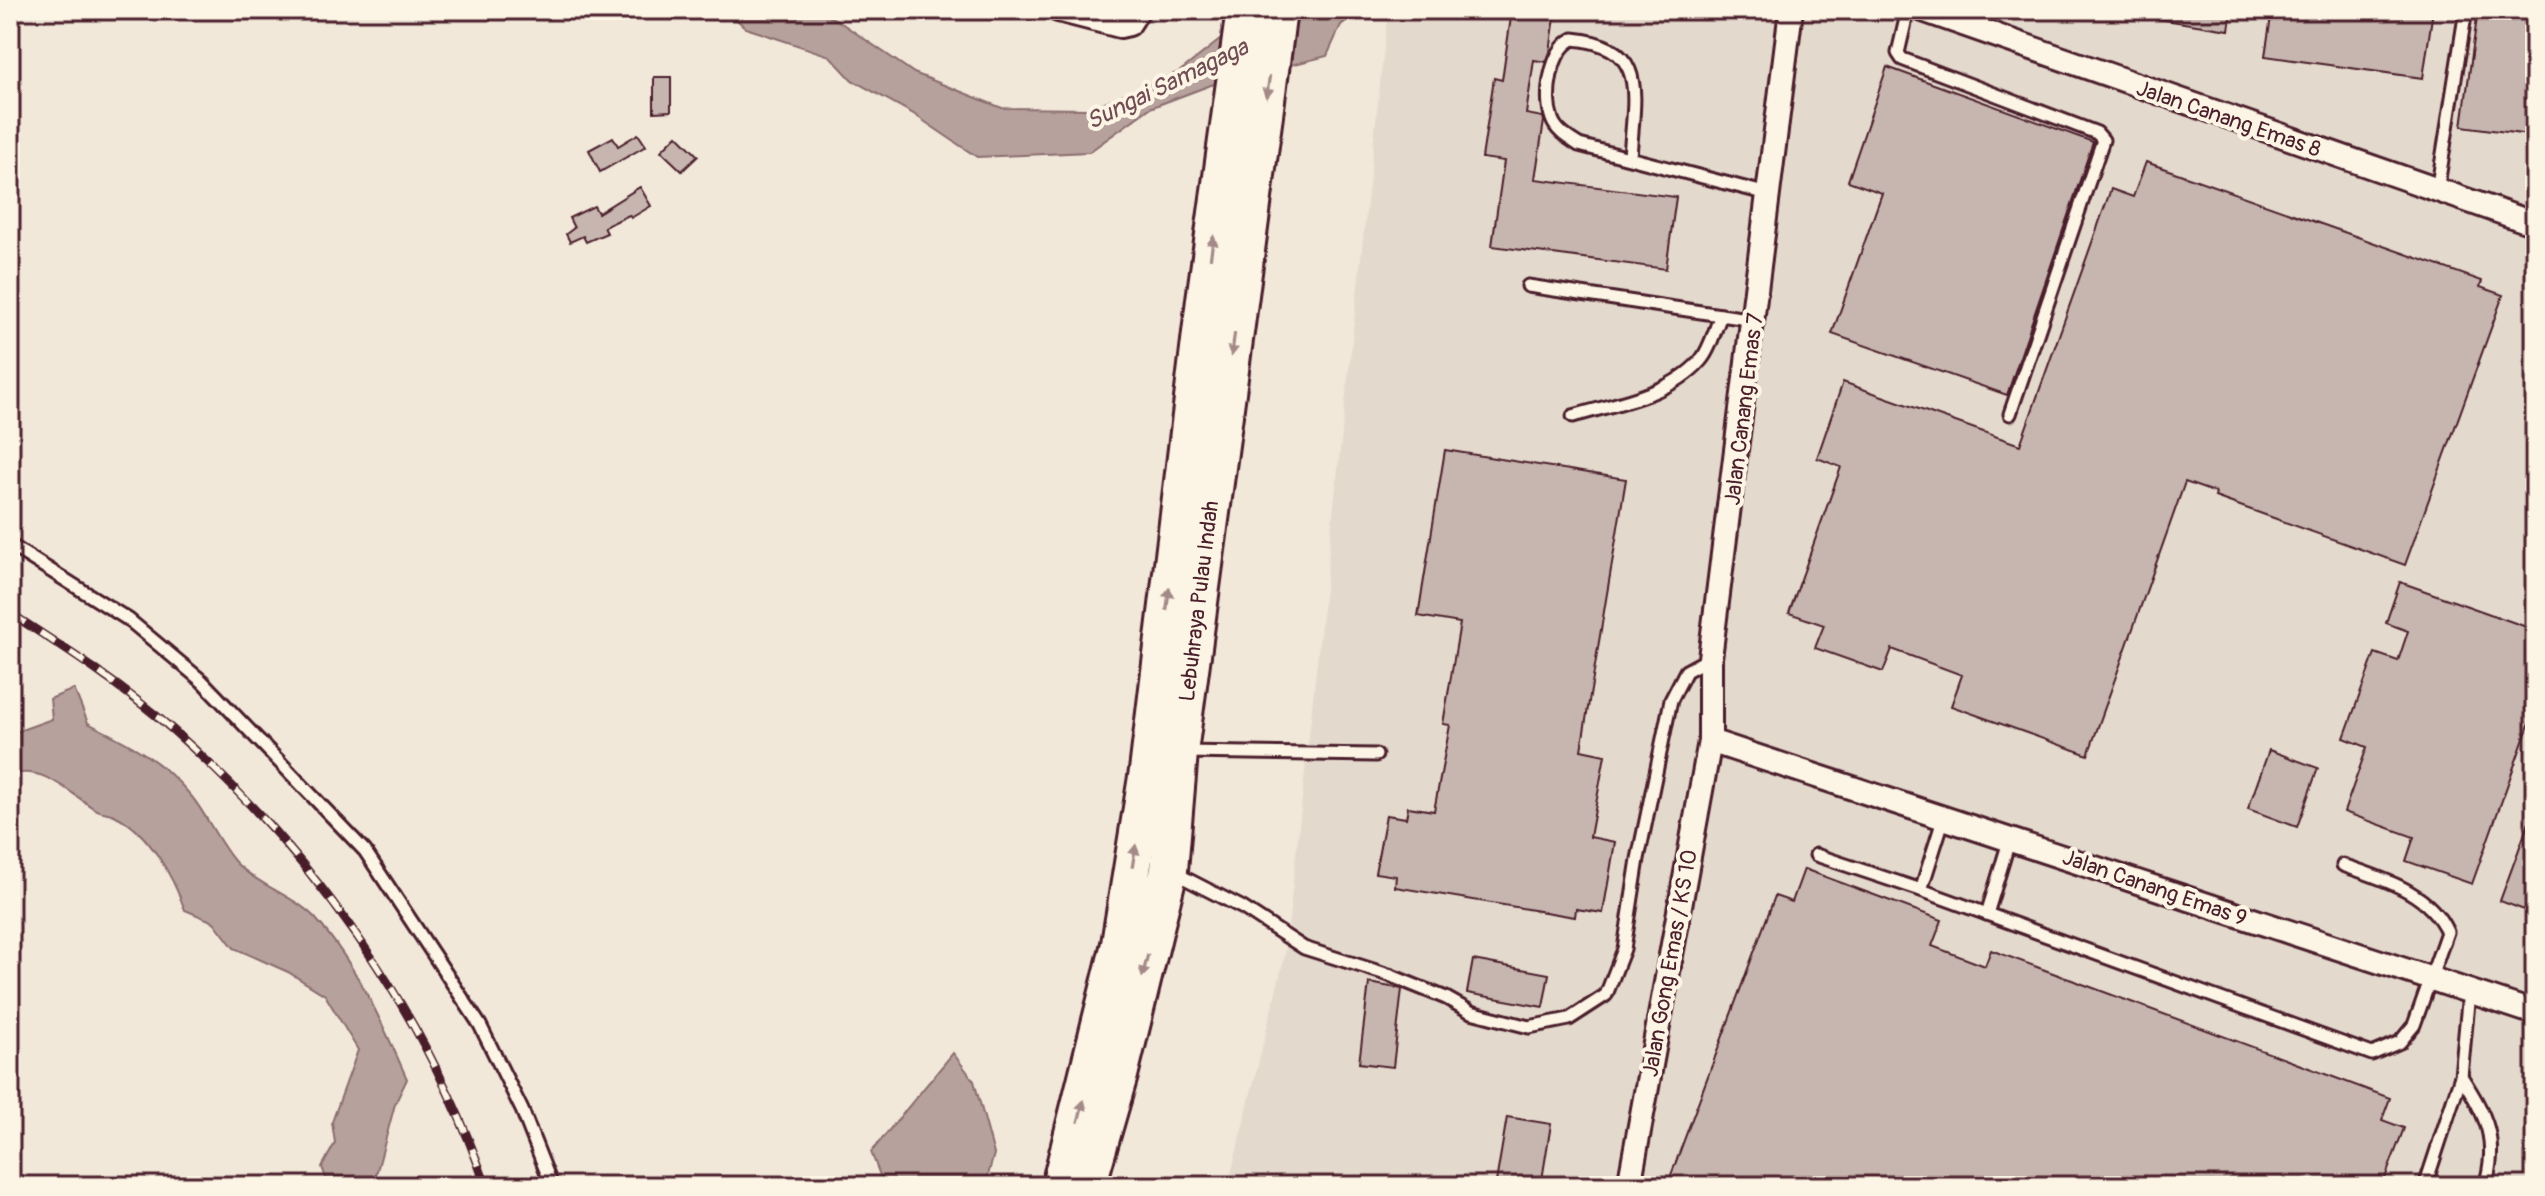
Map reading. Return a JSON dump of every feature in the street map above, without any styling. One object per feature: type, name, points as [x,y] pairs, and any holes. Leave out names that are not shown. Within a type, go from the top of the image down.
[{"type":"main road","name":"Lebuhraya Pulau Indah","points":[[1087,1186],[1119,1075],[1169,870],[1245,10]]},
{"type":"main road","name":"Lebuhraya Pulau Indah","points":[[1060,1186],[1120,944],[1207,413],[1278,10]]},
{"type":"street","points":[[1061,10],[1120,26],[1129,24],[1138,10]]},
{"type":"street","name":"Jalan Canang Emas 7","points":[[1710,741],[1710,658],[1755,321],[1791,10]]},
{"type":"street","name":"Jalan Canang Emas 8","points":[[1923,10],[2535,224]]},
{"type":"street","name":"Jalan Canang Emas 9","points":[[1710,741],[2535,1013]]},
{"type":"street","name":"Jalan Gong Emas / KS 10","points":[[1629,1186],[1710,741]]},
{"type":"lane","points":[[1908,10],[1898,53],[1902,59],[2097,133],[2103,140],[2010,414]]},
{"type":"lane","points":[[2437,192],[2466,10]]},
{"type":"lane","points":[[1630,158],[1634,83],[1627,63],[1612,48],[1573,39],[1564,44],[1557,55],[1548,98],[1553,121],[1564,136],[1579,145],[1768,194]]},
{"type":"lane","points":[[1528,286],[1755,321]]},
{"type":"lane","points":[[1573,416],[1651,392],[1683,375],[1702,360],[1721,315]]},
{"type":"lane","points":[[10,545],[129,620],[202,681],[365,851],[480,1025],[522,1110],[552,1186]]},
{"type":"lane","points":[[1169,870],[1243,908],[1304,948],[1389,975],[1446,998],[1471,1012],[1529,1027],[1569,1019],[1606,995],[1624,949],[1638,859],[1671,700],[1686,671],[1710,658]]},
{"type":"lane","points":[[1179,752],[1376,755]]},
{"type":"lane","points":[[1921,890],[1944,817]]},
{"type":"lane","points":[[1987,914],[2010,838]]},
{"type":"lane","points":[[1816,855],[1921,890],[2372,1054],[2400,1042],[2407,1034],[2432,980],[2447,932],[2439,913],[2398,885],[2343,865]]},
{"type":"lane","points":[[2425,1186],[2461,1076],[2469,992]]},
{"type":"lane","points":[[2461,1076],[2482,1109],[2491,1137],[2492,1162],[2485,1186]]},
{"type":"shaded area","points":[[1388,10],[2535,10],[2535,1186],[1228,1186],[1285,955]]},
{"type":"water","name":"Sungai Samagaga","points":[[726,10],[816,10],[837,20],[914,73],[1002,108],[1088,109],[1179,72],[1258,10],[1360,10],[1341,25],[1327,56],[1211,85],[1150,108],[1089,152],[977,157],[912,113],[852,80],[830,56],[746,28]]},
{"type":"water","points":[[74,689],[88,723],[131,746],[169,772],[192,797],[236,863],[308,912],[344,955],[378,1016],[407,1079],[395,1104],[373,1186],[329,1186],[322,1167],[335,1143],[332,1122],[358,1050],[325,995],[288,972],[234,948],[214,922],[185,910],[159,857],[128,824],[96,810],[54,781],[33,774],[10,775],[10,734],[52,719],[50,699]]},
{"type":"water","points":[[953,1053],[974,1081],[994,1154],[985,1186],[874,1186],[881,1178],[871,1152]]},
{"type":"building","points":[[1512,10],[1556,10],[1546,62],[1534,60],[1526,114],[1543,117],[1544,121],[1535,179],[1676,197],[1666,269],[1492,246],[1504,161],[1482,158],[1494,78],[1502,80]]},
{"type":"building","points":[[2158,10],[2232,10],[2229,30],[2158,19]]},
{"type":"building","points":[[2272,10],[2433,10],[2423,78],[2265,56]]},
{"type":"building","points":[[2478,10],[2535,10],[2535,124],[2530,124],[2529,135],[2462,126]]},
{"type":"building","points":[[1887,67],[2093,142],[2007,395],[1832,334],[1882,193],[1848,181]]},
{"type":"building","points":[[654,77],[671,77],[671,111],[654,112]]},
{"type":"building","points":[[638,134],[646,146],[600,172],[589,150],[613,137],[618,146]]},
{"type":"building","points":[[677,135],[698,156],[682,171],[661,151]]},
{"type":"building","points":[[2146,162],[2482,281],[2480,287],[2503,295],[2405,565],[2215,497],[2216,493],[2185,482],[2088,755],[1951,706],[1962,675],[1892,649],[1883,672],[1815,648],[1824,625],[1789,613],[1841,467],[1817,458],[1843,382],[2020,445],[2111,189],[2133,197]]},
{"type":"building","points":[[640,187],[651,206],[631,218],[629,215],[604,227],[607,233],[586,242],[583,236],[570,242],[566,234],[574,228],[569,218],[594,206],[598,213]]},
{"type":"building","points":[[1445,450],[1626,479],[1581,750],[1605,755],[1590,837],[1615,842],[1603,913],[1576,909],[1575,917],[1395,887],[1396,876],[1375,873],[1386,815],[1406,818],[1408,807],[1434,811],[1450,725],[1443,724],[1460,623],[1418,616]]},
{"type":"building","points":[[2400,582],[2535,630],[2535,708],[2472,884],[2406,861],[2414,837],[2344,812],[2367,747],[2344,738],[2375,653],[2398,661],[2408,631],[2386,623]]},
{"type":"building","points":[[2269,750],[2318,768],[2297,827],[2248,809]]},
{"type":"building","points":[[2535,811],[2535,914],[2500,901]]},
{"type":"building","points":[[1804,869],[1942,920],[1932,946],[1985,966],[1991,950],[2390,1098],[2382,1120],[2404,1128],[2382,1186],[1667,1186],[1775,896],[1792,902]]},
{"type":"building","points":[[1473,960],[1549,974],[1543,1007],[1467,993]]},
{"type":"building","points":[[1369,983],[1402,989],[1393,1067],[1359,1063]]},
{"type":"building","points":[[1507,1117],[1551,1124],[1541,1186],[1496,1182]]},
{"type":"railway","points":[[10,613],[114,683],[173,730],[224,778],[317,882],[359,938],[431,1058],[461,1121],[486,1186]]}]
